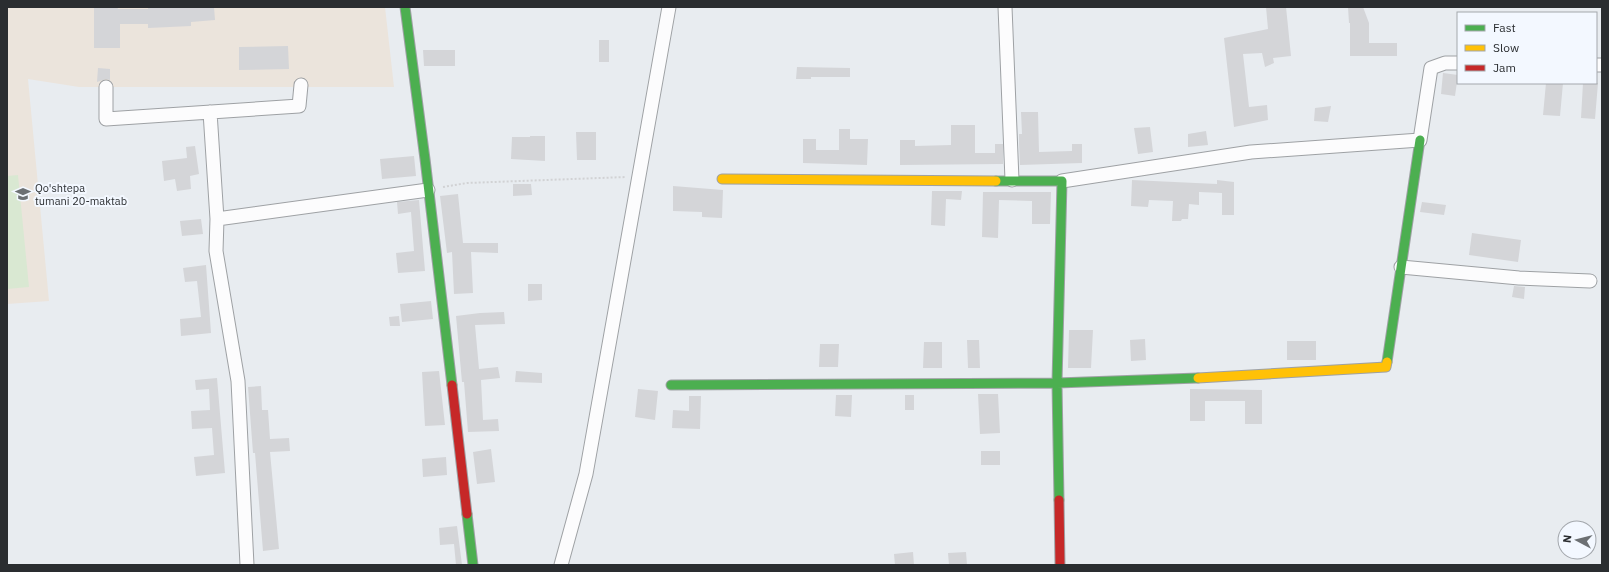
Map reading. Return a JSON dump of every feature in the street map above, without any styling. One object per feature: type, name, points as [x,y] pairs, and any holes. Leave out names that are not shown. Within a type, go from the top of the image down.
[{"type":"street","points":[[405,7],[474,565]]},
{"type":"street","points":[[561,565],[586,474],[669,7]]},
{"type":"street","points":[[1005,7],[1012,180]]},
{"type":"street","points":[[671,384],[1057,383],[1229,377],[1386,367],[1431,68],[1445,63],[1457,63]]},
{"type":"street","points":[[106,87],[106,119],[299,106],[301,85]]},
{"type":"street","points":[[210,112],[217,219],[216,251],[238,381],[248,565]]},
{"type":"street","points":[[722,179],[1062,181],[1251,152],[1420,140]]},
{"type":"street","points":[[1060,565],[1057,383],[1062,181]]},
{"type":"street","points":[[217,219],[428,190]]},
{"type":"street","points":[[1401,267],[1519,278],[1590,281]]},
{"type":"path","points":[[428,190],[467,183],[639,176]]},
{"type":"shaded area","name":"Qo'shtepa tumani 20-maktab","points":[[7,7],[385,7],[394,87],[79,87],[28,79],[49,301],[7,304]]},
{"type":"green space","points":[[18,175],[29,287],[7,289],[7,176]]},
{"type":"building","points":[[94,7],[148,9],[148,7],[214,7],[215,20],[191,22],[191,26],[148,28],[148,24],[120,24],[120,48],[94,48]]},
{"type":"building","points":[[1266,7],[1286,7],[1291,56],[1273,58],[1274,63],[1265,67],[1262,53],[1243,54],[1249,107],[1267,105],[1268,120],[1234,127],[1224,38],[1268,29]]},
{"type":"building","points":[[1348,7],[1363,7],[1369,23],[1369,43],[1397,43],[1397,56],[1350,56],[1350,23]]},
{"type":"building","points":[[599,40],[609,40],[609,62],[599,62]]},
{"type":"building","points":[[288,46],[289,69],[239,70],[239,47]]},
{"type":"building","points":[[423,50],[455,50],[455,66],[424,66]]},
{"type":"building","points":[[797,67],[850,68],[850,77],[811,77],[811,79],[796,79]]},
{"type":"building","points":[[98,68],[110,69],[110,80],[106,79],[97,82]]},
{"type":"building","points":[[1443,73],[1457,75],[1455,96],[1441,94]]},
{"type":"building","points":[[1598,83],[1595,119],[1581,118],[1583,84]]},
{"type":"building","points":[[1546,84],[1563,84],[1560,116],[1543,115]]},
{"type":"building","points":[[1331,106],[1328,122],[1314,121],[1315,108]]},
{"type":"building","points":[[1021,112],[1038,112],[1039,152],[1072,151],[1072,144],[1082,144],[1082,163],[1020,165],[1019,134],[1022,134]]},
{"type":"building","points":[[951,125],[975,125],[975,153],[995,153],[995,144],[1003,144],[1003,164],[900,165],[900,140],[915,140],[915,146],[951,145]]},
{"type":"building","points":[[1150,127],[1153,152],[1138,154],[1134,128]]},
{"type":"building","points":[[839,129],[850,129],[850,139],[868,139],[867,165],[803,163],[803,139],[816,139],[816,150],[839,150]]},
{"type":"building","points":[[1206,131],[1208,145],[1188,147],[1188,134]]},
{"type":"building","points":[[576,132],[596,132],[596,160],[577,160]]},
{"type":"building","points":[[545,136],[545,161],[511,159],[512,137]]},
{"type":"building","points":[[195,146],[199,174],[190,176],[191,189],[177,191],[175,179],[164,181],[162,161],[187,158],[186,147]]},
{"type":"building","points":[[414,156],[416,176],[382,179],[380,159]]},
{"type":"building","points":[[1132,180],[1217,184],[1217,180],[1234,182],[1234,215],[1222,215],[1222,193],[1199,192],[1199,205],[1189,204],[1188,219],[1172,221],[1173,201],[1149,200],[1148,207],[1131,206]]},
{"type":"building","points":[[513,184],[531,184],[532,195],[513,196]]},
{"type":"building","points":[[673,186],[723,190],[722,218],[702,217],[702,212],[673,211]]},
{"type":"building","points":[[932,191],[962,191],[961,200],[946,199],[945,226],[931,225]]},
{"type":"building","points":[[983,192],[1051,192],[1050,224],[1032,224],[1032,201],[999,200],[998,238],[982,237]]},
{"type":"building","points":[[458,194],[463,243],[498,243],[498,253],[471,252],[473,293],[454,294],[452,252],[447,253],[440,196]]},
{"type":"building","points":[[419,200],[425,271],[398,273],[396,253],[414,251],[411,212],[398,214],[397,202]]},
{"type":"building","points":[[1422,202],[1446,205],[1444,215],[1420,212]]},
{"type":"building","points":[[201,219],[203,234],[182,236],[180,221]]},
{"type":"building","points":[[1472,233],[1521,240],[1518,262],[1469,255]]},
{"type":"building","points":[[206,265],[211,333],[181,336],[180,319],[201,317],[197,281],[185,282],[183,268]]},
{"type":"building","points":[[528,284],[542,284],[542,300],[528,301]]},
{"type":"building","points":[[1514,286],[1525,287],[1524,299],[1512,297]]},
{"type":"building","points":[[431,301],[433,319],[402,322],[400,304]]},
{"type":"building","points":[[504,312],[505,324],[475,325],[479,369],[498,367],[500,378],[481,380],[483,420],[498,419],[499,431],[468,432],[456,316]]},
{"type":"building","points":[[399,316],[400,326],[390,326],[389,317]]},
{"type":"building","points":[[1069,330],[1093,330],[1091,368],[1068,368]]},
{"type":"building","points":[[1145,339],[1146,360],[1131,361],[1130,340]]},
{"type":"building","points":[[967,340],[979,340],[980,368],[968,368]]},
{"type":"building","points":[[1287,341],[1316,341],[1316,360],[1287,360]]},
{"type":"building","points":[[924,342],[942,342],[942,368],[923,368]]},
{"type":"building","points":[[820,344],[839,344],[838,367],[819,367]]},
{"type":"building","points":[[439,371],[445,425],[425,426],[422,372]]},
{"type":"building","points":[[516,371],[542,373],[542,383],[515,382]]},
{"type":"building","points":[[217,378],[225,473],[196,476],[194,457],[214,455],[212,428],[192,429],[191,411],[210,410],[209,389],[196,390],[195,380]]},
{"type":"building","points":[[261,386],[262,410],[268,410],[270,439],[289,438],[290,451],[270,452],[279,549],[263,551],[248,387]]},
{"type":"building","points":[[638,389],[658,391],[655,420],[635,417]]},
{"type":"building","points":[[1190,389],[1262,390],[1262,424],[1245,424],[1245,401],[1205,401],[1205,421],[1190,421]]},
{"type":"building","points":[[978,394],[998,394],[1000,433],[980,434]]},
{"type":"building","points":[[836,395],[852,395],[851,417],[835,416]]},
{"type":"building","points":[[905,395],[914,395],[914,410],[905,410]]},
{"type":"building","points":[[689,396],[701,396],[700,429],[672,428],[673,410],[689,411]]},
{"type":"building","points":[[491,449],[495,482],[477,484],[473,452]]},
{"type":"building","points":[[981,451],[1000,451],[1000,465],[981,465]]},
{"type":"building","points":[[446,457],[447,475],[423,477],[422,459]]},
{"type":"building","points":[[457,526],[462,565],[456,565],[454,544],[440,545],[439,528]]},
{"type":"building","points":[[913,552],[914,565],[895,565],[894,554]]},
{"type":"building","points":[[966,552],[967,565],[949,565],[948,553]]},
{"type":"traffic: fast","points":[[405,7],[452,385]]},
{"type":"traffic: fast","points":[[1387,362],[1420,140]]},
{"type":"traffic: fast","points":[[996,181],[1062,181],[1057,383],[1059,500]]},
{"type":"traffic: fast","points":[[671,385],[1057,383],[1198,378]]},
{"type":"traffic: fast","points":[[467,514],[473,565]]},
{"type":"traffic: slow","points":[[722,179],[996,181]]},
{"type":"traffic: slow","points":[[1198,378],[1386,367],[1387,362]]},
{"type":"traffic: jam","points":[[452,385],[467,514]]},
{"type":"traffic: jam","points":[[1059,500],[1060,565]]},
{"type":"place","name":"Qo'shtepa tumani 20-maktab","points":[[23,194]]}]
